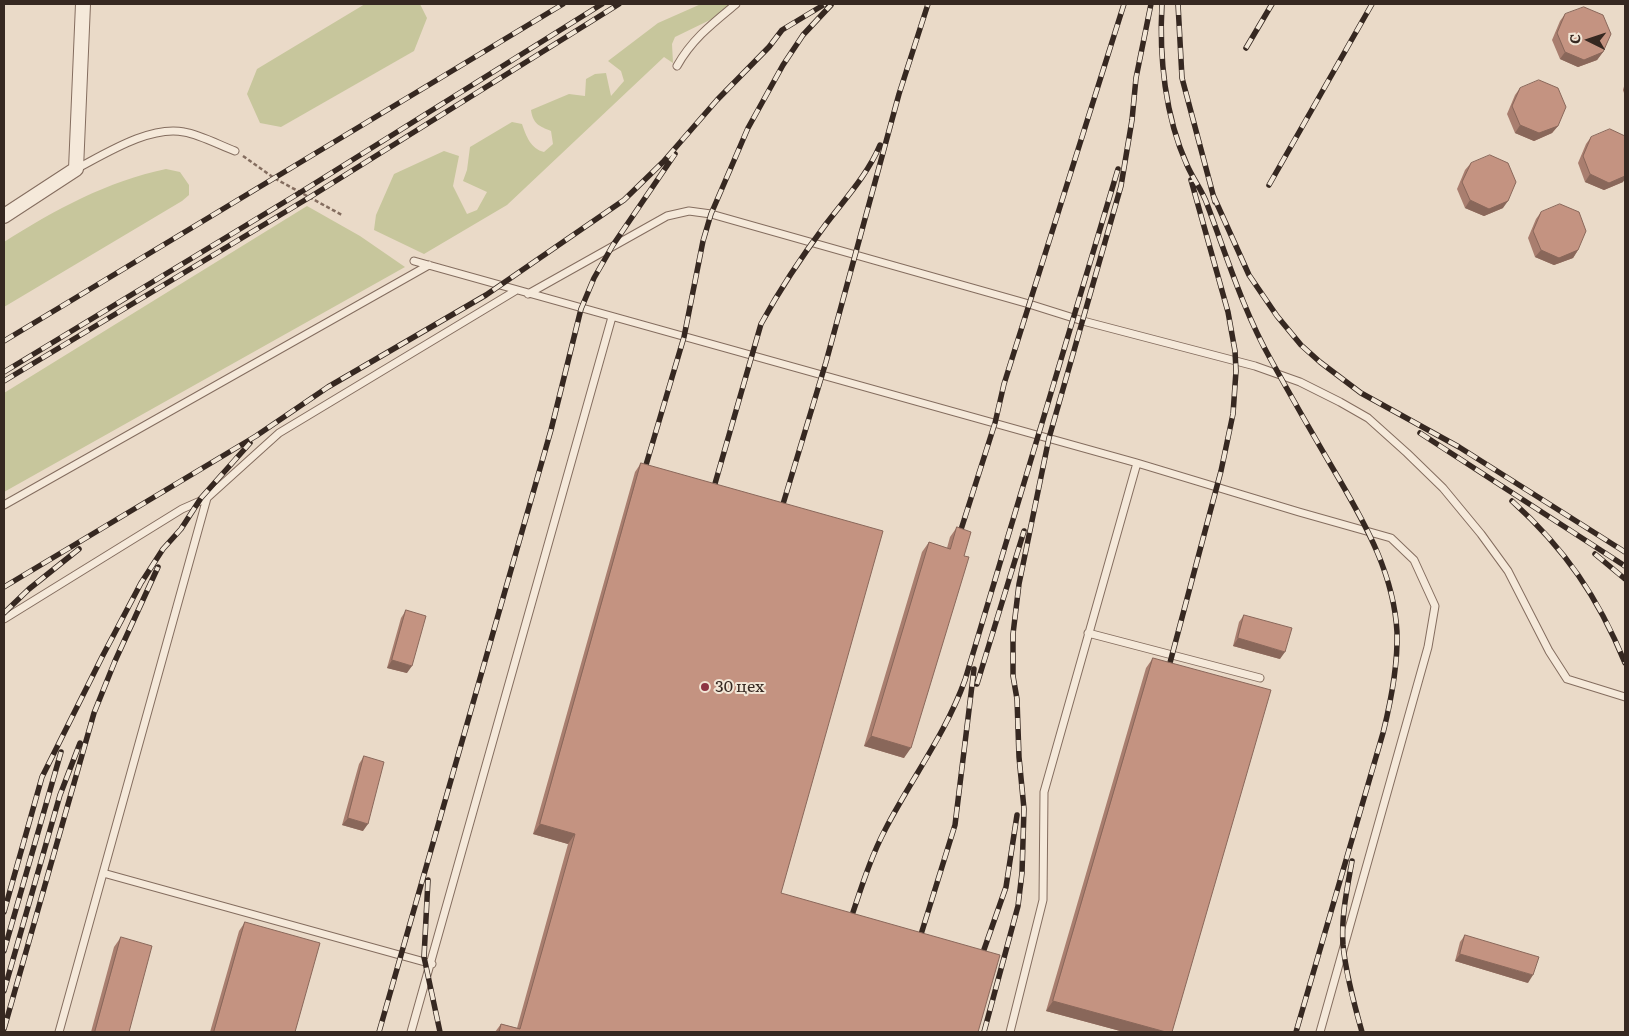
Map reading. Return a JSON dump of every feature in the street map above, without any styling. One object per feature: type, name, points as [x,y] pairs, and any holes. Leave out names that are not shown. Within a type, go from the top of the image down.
[{"type":"street","points":[[4,216],[76,169],[83,4]]},
{"type":"lane","points":[[677,66],[685,50],[700,33],[736,4]]},
{"type":"lane","points":[[76,169],[136,139],[162,132],[184,131],[235,151]]},
{"type":"lane","points":[[528,294],[651,223],[667,216],[688,211],[704,213],[813,242],[1083,321],[1255,366],[1300,382],[1368,418],[1443,488],[1481,534],[1508,571],[1549,651],[1567,679],[1625,697]]},
{"type":"lane","points":[[414,262],[1137,462],[1391,538],[1414,560],[1435,606],[1428,647],[1320,1032]]},
{"type":"lane","points":[[4,505],[429,265]]},
{"type":"lane","points":[[4,620],[182,509],[207,498],[279,433],[515,291]]},
{"type":"lane","points":[[411,1032],[432,964],[612,318]]},
{"type":"lane","points":[[1010,1032],[1043,900],[1044,792],[1137,462]]},
{"type":"lane","points":[[59,1032],[207,498]]},
{"type":"lane","points":[[1088,633],[1260,678]]},
{"type":"lane","points":[[103,873],[432,964]]},
{"type":"path","points":[[235,151],[274,178],[342,215]]},
{"type":"green space","points":[[365,4],[420,4],[427,18],[414,51],[281,127],[260,123],[247,94],[257,69]]},
{"type":"green space","points":[[701,4],[731,4],[712,19],[675,37],[672,44],[673,63],[664,57],[507,205],[424,254],[374,230],[376,215],[394,174],[444,151],[459,156],[453,186],[467,214],[477,210],[487,192],[463,181],[467,170],[470,147],[512,122],[522,124],[532,145],[544,152],[553,144],[551,131],[537,124],[531,110],[569,94],[585,96],[586,79],[595,74],[606,73],[611,96],[624,81],[621,71],[608,61],[658,23]]},
{"type":"green space","points":[[166,169],[180,172],[189,185],[189,195],[182,201],[4,307],[4,242],[82,198],[123,181]]},
{"type":"green space","points":[[307,206],[360,236],[405,267],[4,492],[4,393]]},
{"type":"building","points":[[1584,7],[1603,15],[1611,34],[1603,52],[1584,60],[1565,52],[1557,33],[1565,14]]},
{"type":"building","points":[[1539,80],[1558,88],[1566,107],[1558,126],[1539,133],[1520,125],[1512,106],[1520,88]]},
{"type":"building","points":[[1610,129],[1625,136],[1625,176],[1609,183],[1590,174],[1583,156],[1591,137]]},
{"type":"building","points":[[1490,155],[1508,163],[1516,182],[1508,201],[1489,209],[1470,200],[1462,182],[1471,163]]},
{"type":"building","points":[[1560,204],[1579,212],[1586,231],[1578,250],[1559,258],[1541,250],[1533,231],[1541,212]]},
{"type":"building","name":"30 цех","points":[[641,463],[883,531],[781,893],[1000,955],[978,1032],[499,1032],[501,1024],[520,1029],[575,834],[540,824]]},
{"type":"building","points":[[957,527],[971,532],[964,556],[969,557],[911,748],[871,736],[929,542],[950,549]]},
{"type":"building","points":[[406,610],[426,616],[412,666],[392,660]]},
{"type":"building","points":[[1244,615],[1292,628],[1285,652],[1238,638]]},
{"type":"building","points":[[1153,658],[1271,690],[1172,1032],[1166,1032],[1053,1001]]},
{"type":"building","points":[[364,756],[384,762],[368,824],[348,818]]},
{"type":"building","points":[[245,922],[320,943],[295,1032],[214,1032]]},
{"type":"building","points":[[1465,935],[1539,957],[1533,975],[1460,954]]},
{"type":"building","points":[[121,937],[152,946],[129,1032],[95,1032]]},
{"type":"railway","points":[[4,341],[563,4]]},
{"type":"railway","points":[[4,372],[301,192],[602,4]]},
{"type":"railway","points":[[4,381],[310,197],[619,4]]},
{"type":"railway","points":[[4,587],[256,436],[328,387],[486,295],[624,200],[663,162],[717,100],[769,47],[782,30],[825,4]]},
{"type":"railway","points":[[780,514],[826,362],[899,94],[928,4]]},
{"type":"railway","points":[[958,539],[995,423],[1004,384],[1124,4]]},
{"type":"railway","points":[[984,1032],[1018,906],[1022,873],[1024,809],[1019,757],[1017,699],[1013,676],[1013,634],[1019,584],[1049,438],[1121,186],[1132,120],[1136,78],[1151,4]]},
{"type":"railway","points":[[1162,4],[1161,24],[1165,86],[1173,127],[1179,146],[1189,170],[1205,199],[1236,283],[1261,341],[1369,534],[1385,572],[1395,611],[1397,632],[1396,657],[1386,721],[1296,1032]]},
{"type":"railway","points":[[1178,4],[1182,78],[1215,202]]},
{"type":"railway","points":[[1246,48],[1272,4]]},
{"type":"railway","points":[[1269,185],[1372,4]]},
{"type":"railway","points":[[643,475],[684,337],[703,241],[711,214],[748,128],[783,65],[803,35],[831,5]]},
{"type":"railway","points":[[712,494],[761,324],[817,236],[863,176],[880,145]]},
{"type":"railway","points":[[379,1032],[551,430],[581,309],[594,278],[613,245],[675,154]]},
{"type":"railway","points":[[849,924],[880,839],[939,737],[965,680],[1118,169]]},
{"type":"railway","points":[[1167,674],[1221,471],[1233,414],[1236,371],[1235,351],[1228,312],[1191,180]]},
{"type":"railway","points":[[1213,195],[1249,275],[1277,316],[1301,345],[1320,362],[1361,393],[1459,447],[1625,552]]},
{"type":"railway","points":[[1420,433],[1625,566]]},
{"type":"railway","points":[[4,912],[42,777],[102,657],[141,583],[163,549],[181,529],[201,498],[250,443]]},
{"type":"railway","points":[[1512,501],[1548,537],[1578,575],[1615,639],[1625,663]]},
{"type":"railway","points":[[977,684],[1024,531]]},
{"type":"railway","points":[[4,613],[29,589],[79,549]]},
{"type":"railway","points":[[1595,554],[1625,579]]},
{"type":"railway","points":[[4,1029],[94,713],[115,661],[158,567]]},
{"type":"railway","points":[[918,944],[955,825],[974,669]]},
{"type":"railway","points":[[4,991],[60,795],[80,743]]},
{"type":"railway","points":[[4,951],[61,752]]},
{"type":"railway","points":[[980,961],[1006,887],[1017,815]]},
{"type":"railway","points":[[1352,861],[1346,892],[1343,945],[1348,978],[1362,1032]]},
{"type":"railway","points":[[428,880],[424,957],[440,1032]]},
{"type":"place","name":"30 цех","points":[[705,687]]}]
